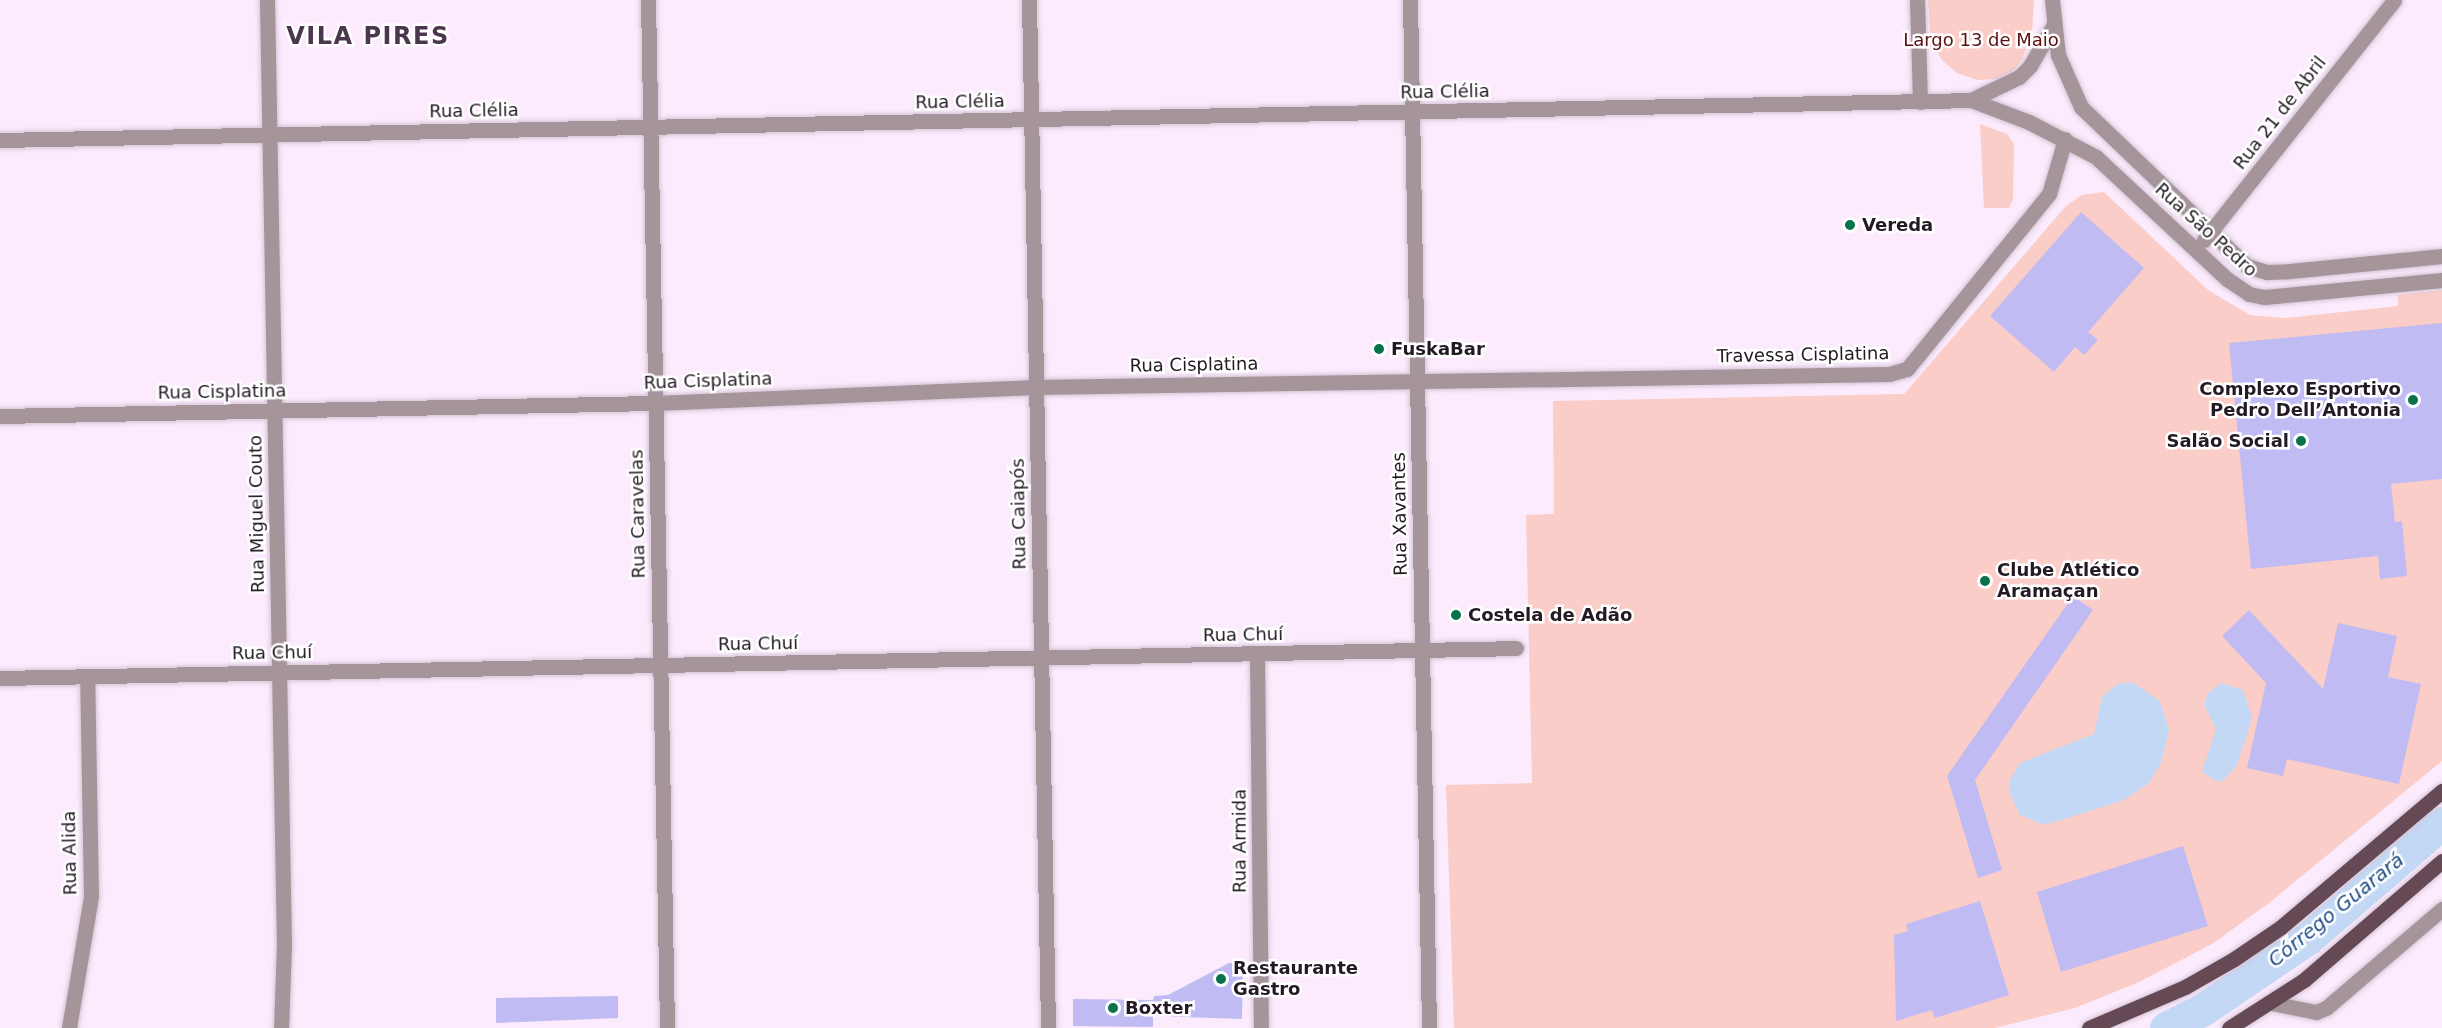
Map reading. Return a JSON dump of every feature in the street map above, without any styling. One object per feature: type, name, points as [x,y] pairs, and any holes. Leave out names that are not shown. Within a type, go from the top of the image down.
[{"type":"main road","points":[[2089,1028],[2165,997],[2234,959],[2281,927],[2442,791]]},
{"type":"main road","points":[[2229,1028],[2304,980],[2442,861]]},
{"type":"street","name":"Rua Miguel Couto","points":[[267,0],[284,944],[281,1028]]},
{"type":"street","name":"Rua Caravelas","points":[[648,0],[667,1028]]},
{"type":"street","name":"Rua Caiapós","points":[[1029,0],[1048,1028]]},
{"type":"street","name":"Rua Xavantes","points":[[1410,0],[1429,1028]]},
{"type":"street","points":[[1917,0],[1920,102],[1971,100],[2019,77],[2036,58],[2053,26],[2052,0]]},
{"type":"street","name":"Rua 21 de Abril","points":[[2196,251],[2394,0]]},
{"type":"street","name":"Rua São Pedro","points":[[2053,26],[2066,78],[2081,107],[2247,266],[2267,272],[2442,256]]},
{"type":"street","name":"Rua São Pedro","points":[[1971,100],[2066,139],[2109,167],[2240,290],[2265,297],[2442,280]]},
{"type":"street","name":"Rua Clélia","points":[[0,140],[1920,102]]},
{"type":"street","name":"Travessa Cisplatina","points":[[1417,381],[1899,372],[1917,358],[2049,194],[2066,139]]},
{"type":"street","name":"Rua Cisplatina","points":[[0,416],[656,403],[1035,387],[1417,381]]},
{"type":"street","name":"Rua Chuí","points":[[0,678],[1516,648]]},
{"type":"street","name":"Rua Armida","points":[[1257,654],[1261,1028]]},
{"type":"street","name":"Rua Alida","points":[[69,1028],[91,896],[87,676]]},
{"type":"street","points":[[2271,1003],[2316,1011],[2326,1008],[2442,909]]},
{"type":"green space","name":"Largo 13 de Maio","points":[[1928,0],[2034,0],[2032,33],[2022,60],[2014,70],[1997,79],[1977,80],[1957,73],[1942,60],[1931,42]]},
{"type":"green space","points":[[1980,124],[2007,134],[2014,144],[2013,200],[2009,208],[1984,208]]},
{"type":"green space","name":"Clube Atlético Aramaçan","points":[[2104,192],[2208,290],[2250,315],[2286,318],[2398,306],[2398,295],[2442,290],[2442,761],[2269,903],[2212,944],[2139,982],[2075,1008],[1995,1028],[1454,1028],[1446,785],[1532,783],[1526,515],[1554,514],[1553,401],[1904,394],[2066,206],[2082,195]]},
{"type":"water","points":[[2132,682],[2160,701],[2169,730],[2161,763],[2149,783],[2124,800],[2052,823],[2042,824],[2020,815],[2009,791],[2010,780],[2020,763],[2094,734],[2102,697],[2117,684]]},
{"type":"water","points":[[2221,683],[2243,690],[2252,718],[2237,765],[2223,781],[2216,781],[2202,772],[2216,729],[2204,705],[2208,693]]},
{"type":"building","points":[[2081,212],[2144,268],[2088,332],[2098,340],[2084,355],[2075,347],[2054,372],[1990,316]]},
{"type":"building","points":[[2442,323],[2442,479],[2391,484],[2395,522],[2402,521],[2407,576],[2380,579],[2378,556],[2251,569],[2229,343]]},
{"type":"building","points":[[2073,596],[2093,610],[1975,780],[2002,870],[1978,878],[1947,776]]},
{"type":"building","points":[[2249,610],[2323,689],[2338,623],[2397,636],[2388,677],[2421,684],[2399,784],[2287,759],[2283,776],[2247,768],[2266,683],[2222,636]]},
{"type":"building","points":[[2183,846],[2208,926],[2061,972],[2037,892]]},
{"type":"building","points":[[1980,901],[2009,995],[1935,1018],[1932,1010],[1896,1021],[1894,935],[1908,931],[1906,924]]},
{"type":"building","name":"Restaurante Gastro","points":[[1229,963],[1243,963],[1242,1019],[1153,1016],[1153,1027],[1073,1026],[1073,999],[1153,1000],[1154,996],[1168,995]]},
{"type":"building","points":[[618,996],[618,1018],[496,1023],[496,998]]},
{"type":"waterway","name":"Córrego Guarará","points":[[2166,1028],[2202,1010],[2307,939],[2442,823]]},
{"type":"place","name":"Vereda","points":[[1850,225]]},
{"type":"place","name":"FuskaBar","points":[[1379,349]]},
{"type":"place","name":"Complexo Esportivo Pedro Dell’Antonia","points":[[2413,400]]},
{"type":"place","name":"Salão Social","points":[[2301,441]]},
{"type":"place","name":"Clube Atlético Aramaçan","points":[[1985,581]]},
{"type":"place","name":"Costela de Adão","points":[[1456,615]]},
{"type":"place","name":"Restaurante Gastro","points":[[1221,979]]},
{"type":"place","name":"Boxter","points":[[1113,1008]]},
{"type":"district","name":"VILA PIRES","points":[[368,37]]}]
